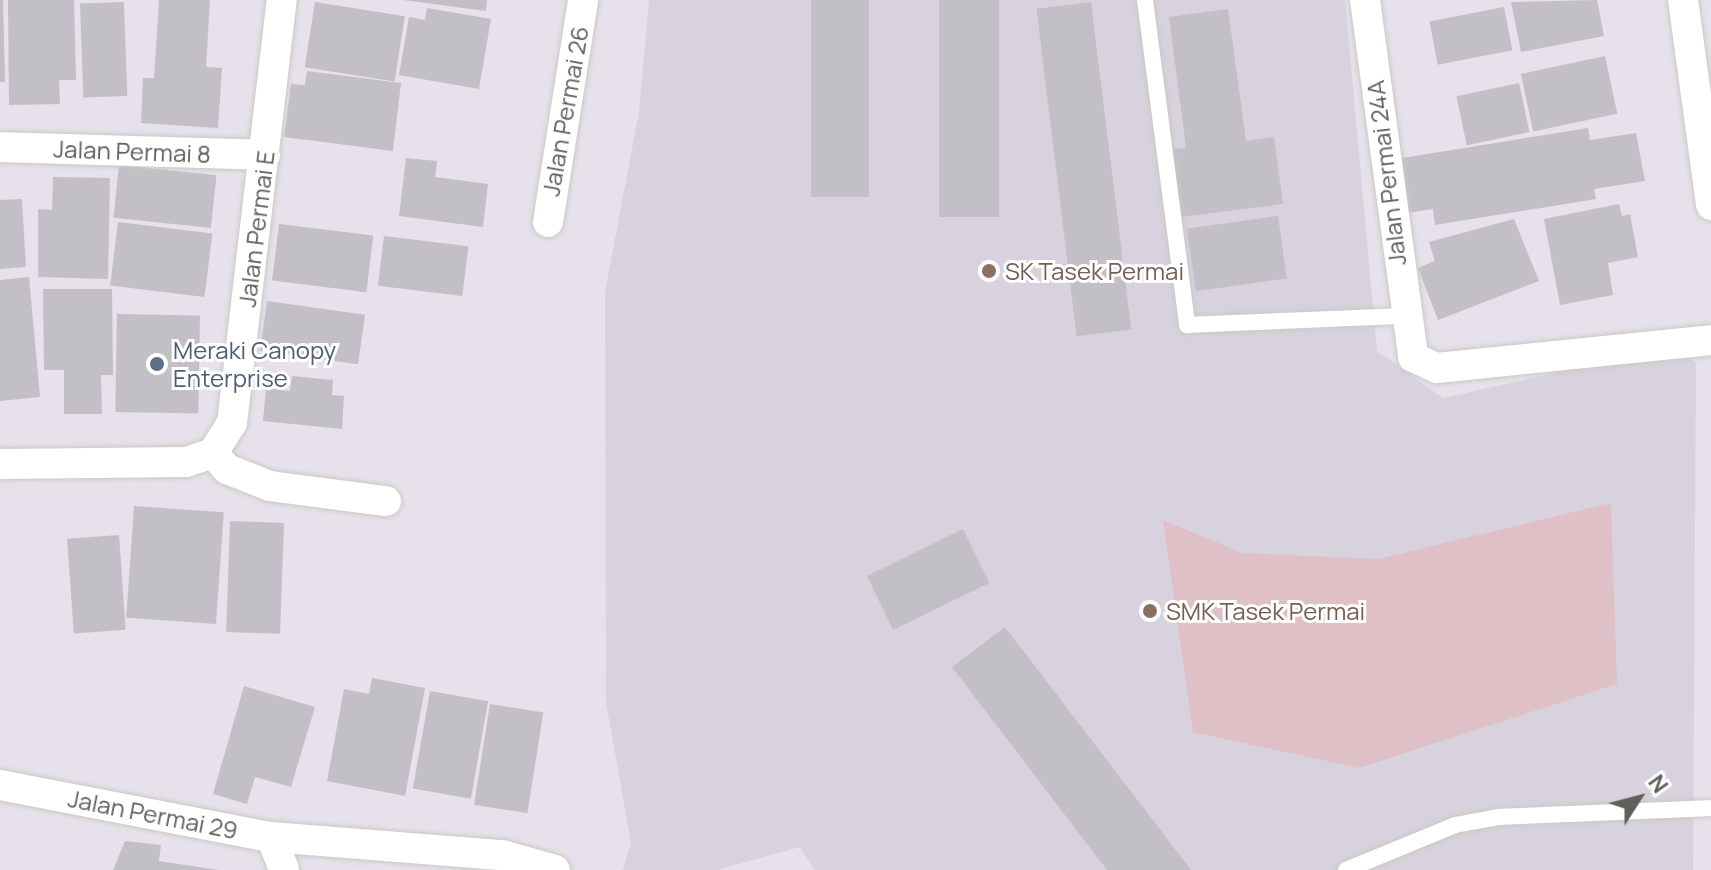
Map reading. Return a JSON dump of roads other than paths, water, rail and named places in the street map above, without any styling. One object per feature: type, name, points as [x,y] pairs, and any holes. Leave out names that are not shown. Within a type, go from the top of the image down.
[{"type":"street","name":"Jalan Permai E","points":[[213,453],[232,423],[282,0]]},
{"type":"street","name":"Jalan Permai 26","points":[[548,222],[583,0]]},
{"type":"street","name":"Jalan Permai 24A","points":[[1365,0],[1405,331]]},
{"type":"street","points":[[1683,0],[1711,205]]},
{"type":"street","name":"Jalan Permai 8","points":[[0,147],[265,155]]},
{"type":"street","points":[[1405,331],[1437,368],[1711,340]]},
{"type":"street","points":[[0,464],[186,462],[213,453],[227,469],[270,486],[386,501]]},
{"type":"street","name":"Jalan Permai 29","points":[[0,785],[271,837],[284,870]]},
{"type":"street","points":[[271,837],[502,855],[555,870]]},
{"type":"lane","points":[[1145,0],[1187,325],[1405,331]]},
{"type":"lane","points":[[1346,870],[1455,825],[1499,817],[1711,808]]},
{"type":"place","name":"SK Tasek Permai","points":[[989,271]]},
{"type":"place","name":"Meraki Canopy Enterprise","points":[[157,364]]},
{"type":"place","name":"SMK Tasek Permai","points":[[1150,611]]}]
